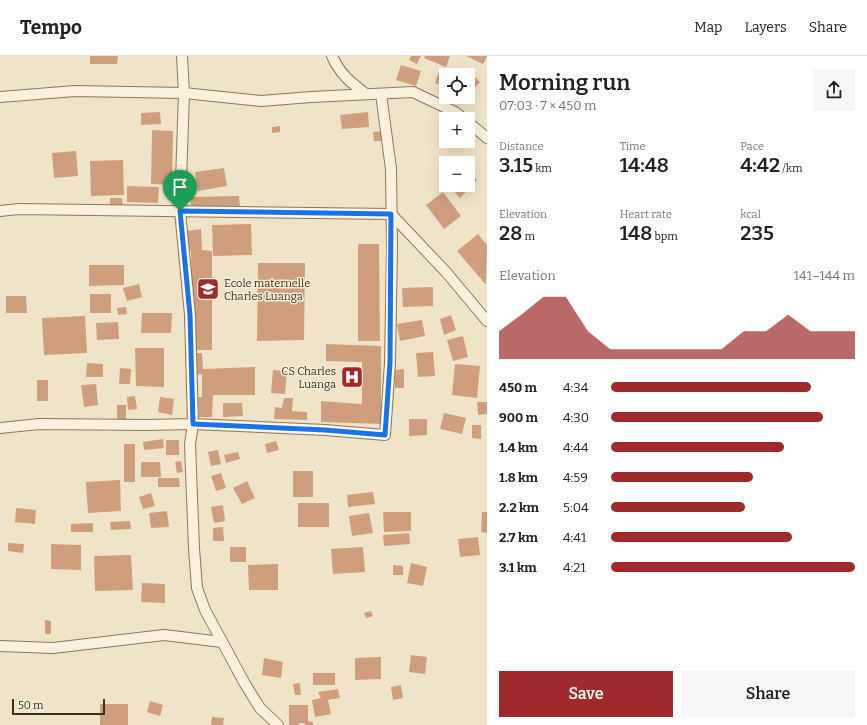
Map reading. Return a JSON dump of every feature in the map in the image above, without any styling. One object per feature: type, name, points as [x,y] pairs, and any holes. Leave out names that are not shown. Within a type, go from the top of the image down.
[{"type":"street","points":[[182,56],[184,94],[180,211],[190,315],[193,424],[190,444],[197,588],[205,610],[244,684],[260,708],[278,725]]},
{"type":"street","points":[[332,56],[338,68],[349,81],[366,94]]},
{"type":"street","points":[[0,97],[75,91],[184,94],[261,101],[413,92],[455,112]]},
{"type":"street","points":[[0,428],[39,424],[193,424],[325,430],[385,435],[390,363],[391,169],[381,94]]},
{"type":"street","points":[[475,128],[487,138]]},
{"type":"street","points":[[0,211],[18,209],[391,214],[446,272],[487,321]]},
{"type":"street","points":[[0,646],[53,648],[164,635],[222,642]]},
{"type":"building","points":[[90,56],[118,56],[117,64],[90,64]]},
{"type":"building","points":[[411,56],[421,56],[417,64],[409,60]]},
{"type":"building","points":[[425,56],[450,56],[446,67],[424,58]]},
{"type":"building","points":[[466,56],[487,56],[487,57],[483,64]]},
{"type":"building","points":[[401,65],[421,71],[416,86],[396,80]]},
{"type":"building","points":[[439,72],[439,84],[435,83]]},
{"type":"building","points":[[475,77],[480,82],[475,88]]},
{"type":"building","points":[[160,112],[161,124],[141,125],[141,113]]},
{"type":"building","points":[[368,112],[369,127],[342,129],[340,115]]},
{"type":"building","points":[[280,126],[280,132],[272,133],[272,127]]},
{"type":"building","points":[[152,130],[173,131],[172,185],[151,184]]},
{"type":"building","points":[[381,131],[382,141],[374,141],[373,132]]},
{"type":"building","points":[[76,151],[78,176],[54,178],[52,153]]},
{"type":"building","points":[[123,160],[124,195],[91,196],[90,161]]},
{"type":"building","points":[[224,168],[227,186],[198,191],[195,172]]},
{"type":"building","points":[[127,186],[159,187],[158,203],[127,202]]},
{"type":"building","points":[[443,192],[461,216],[444,229],[426,205]]},
{"type":"building","points":[[455,192],[466,192],[460,198]]},
{"type":"building","points":[[239,196],[240,207],[191,208],[191,197]]},
{"type":"building","points":[[110,198],[122,198],[123,207],[110,208]]},
{"type":"building","points":[[251,224],[252,255],[213,256],[212,225]]},
{"type":"building","points":[[201,229],[202,250],[212,251],[212,350],[193,350],[191,250],[187,251],[185,231]]},
{"type":"building","points":[[478,234],[487,245],[486,285],[457,251]]},
{"type":"building","points":[[358,244],[379,244],[380,341],[358,341]]},
{"type":"building","points":[[258,263],[305,263],[304,340],[257,341]]},
{"type":"building","points":[[89,265],[124,265],[124,285],[89,286]]},
{"type":"building","points":[[139,284],[142,297],[127,301],[123,288]]},
{"type":"building","points":[[433,287],[433,306],[403,307],[402,288]]},
{"type":"building","points":[[90,294],[111,294],[111,313],[90,313]]},
{"type":"building","points":[[6,296],[26,296],[27,313],[6,313]]},
{"type":"building","points":[[126,307],[127,314],[118,315],[117,308]]},
{"type":"building","points":[[142,313],[172,313],[171,333],[141,333]]},
{"type":"building","points":[[451,315],[456,330],[444,335],[440,319]]},
{"type":"building","points":[[85,316],[87,353],[44,355],[42,318]]},
{"type":"building","points":[[422,320],[425,336],[400,341],[397,324]]},
{"type":"building","points":[[118,322],[119,339],[97,340],[96,323]]},
{"type":"building","points":[[463,336],[468,357],[453,361],[447,340]]},
{"type":"building","points":[[326,344],[381,346],[381,424],[321,422],[321,401],[362,404],[362,362],[326,361]]},
{"type":"building","points":[[135,348],[164,348],[164,387],[136,386]]},
{"type":"building","points":[[433,352],[435,376],[418,377],[416,353]]},
{"type":"building","points":[[195,353],[202,353],[203,369],[255,367],[255,395],[213,395],[212,417],[199,417],[198,397],[202,397],[202,374],[195,375]]},
{"type":"building","points":[[87,363],[103,364],[103,377],[86,377]]},
{"type":"building","points":[[455,364],[480,366],[477,398],[452,395]]},
{"type":"building","points":[[120,368],[131,369],[130,384],[119,384]]},
{"type":"building","points":[[404,369],[404,388],[395,388],[395,370]]},
{"type":"building","points":[[273,370],[287,371],[285,394],[271,393]]},
{"type":"building","points":[[37,380],[48,380],[48,401],[37,401]]},
{"type":"building","points":[[96,384],[98,405],[84,407],[81,385]]},
{"type":"building","points":[[135,396],[137,409],[128,410],[127,397]]},
{"type":"building","points":[[160,397],[174,399],[172,415],[158,412]]},
{"type":"building","points":[[284,398],[293,398],[292,411],[307,412],[307,420],[274,419],[275,407],[282,408]]},
{"type":"building","points":[[477,402],[487,402],[487,414],[478,415]]},
{"type":"building","points":[[223,403],[242,403],[243,416],[223,417]]},
{"type":"building","points":[[117,405],[126,405],[126,419],[117,419]]},
{"type":"building","points":[[444,413],[466,418],[462,434],[440,429]]},
{"type":"building","points":[[409,419],[427,419],[427,435],[409,436]]},
{"type":"building","points":[[472,425],[481,425],[481,439],[472,438]]},
{"type":"building","points":[[163,439],[164,448],[144,450],[143,442]]},
{"type":"building","points":[[166,440],[179,440],[179,455],[166,455]]},
{"type":"building","points":[[276,441],[279,450],[267,453],[265,444]]},
{"type":"building","points":[[124,444],[135,444],[135,482],[124,482]]},
{"type":"building","points":[[218,450],[221,464],[211,466],[208,452]]},
{"type":"building","points":[[238,452],[240,459],[226,463],[224,455]]},
{"type":"building","points":[[181,461],[183,472],[177,473],[175,462]]},
{"type":"building","points":[[141,462],[160,462],[161,477],[141,477]]},
{"type":"building","points":[[293,471],[313,471],[313,497],[293,497]]},
{"type":"building","points":[[221,473],[226,488],[216,491],[211,476]]},
{"type":"building","points":[[158,478],[179,478],[180,487],[158,487]]},
{"type":"building","points":[[120,480],[121,511],[88,513],[86,482]]},
{"type":"building","points":[[247,481],[255,498],[242,504],[233,488]]},
{"type":"building","points":[[373,492],[375,504],[348,507],[347,495]]},
{"type":"building","points":[[151,493],[155,506],[143,509],[139,497]]},
{"type":"building","points":[[298,503],[329,503],[329,527],[298,527]]},
{"type":"building","points":[[223,505],[225,521],[214,523],[211,507]]},
{"type":"building","points":[[16,508],[36,510],[35,524],[15,522]]},
{"type":"building","points":[[167,511],[169,527],[151,528],[149,513]]},
{"type":"building","points":[[383,512],[411,512],[411,531],[384,532]]},
{"type":"building","points":[[482,512],[487,512],[487,533],[481,532]]},
{"type":"building","points":[[369,513],[373,533],[352,536],[349,516]]},
{"type":"building","points":[[130,521],[131,529],[111,530],[110,522]]},
{"type":"building","points":[[93,523],[93,532],[71,532],[71,524]]},
{"type":"building","points":[[223,527],[224,541],[213,541],[213,528]]},
{"type":"building","points":[[409,533],[410,544],[384,546],[383,535]]},
{"type":"building","points":[[478,537],[480,555],[460,557],[458,539]]},
{"type":"building","points":[[8,543],[24,544],[23,553],[8,551]]},
{"type":"building","points":[[51,544],[81,545],[81,570],[51,569]]},
{"type":"building","points":[[230,547],[246,547],[246,562],[230,562]]},
{"type":"building","points":[[363,547],[365,572],[333,574],[331,549]]},
{"type":"building","points":[[131,555],[133,590],[95,591],[94,556]]},
{"type":"building","points":[[411,563],[427,567],[423,586],[407,583]]},
{"type":"building","points":[[278,564],[278,590],[249,590],[248,565]]},
{"type":"building","points":[[393,565],[403,566],[403,575],[393,575]]},
{"type":"building","points":[[142,583],[165,584],[165,603],[141,602]]},
{"type":"building","points":[[371,611],[373,616],[366,618],[364,613]]},
{"type":"building","points":[[45,620],[51,621],[51,634],[45,634]]},
{"type":"building","points":[[411,655],[427,657],[425,674],[409,672]]},
{"type":"building","points":[[381,657],[381,679],[355,680],[355,658]]},
{"type":"building","points":[[264,658],[283,662],[281,678],[262,675]]},
{"type":"building","points":[[313,673],[335,673],[335,685],[313,685]]},
{"type":"building","points":[[300,683],[301,695],[295,695],[293,684]]},
{"type":"building","points":[[401,685],[403,698],[393,700],[391,687]]},
{"type":"building","points":[[338,689],[340,698],[328,700],[331,714],[315,717],[312,700],[321,698],[318,692]]},
{"type":"building","points":[[150,701],[163,705],[160,716],[147,712]]},
{"type":"building","points":[[100,704],[128,704],[128,725],[100,725]]},
{"type":"building","points":[[289,705],[308,705],[308,721],[313,722],[313,725],[299,723],[299,725],[289,725]]},
{"type":"building","points":[[212,717],[224,718],[223,725],[211,725]]},
{"type":"place","name":"Ecole maternelle Charles Luanga","points":[[208,289]]},
{"type":"place","name":"CS Charles Luanga","points":[[352,377]]},
{"type":"route","points":[[180,211],[391,214],[392,247],[390,363],[385,435],[325,430],[193,424],[190,315],[180,211]]}]
